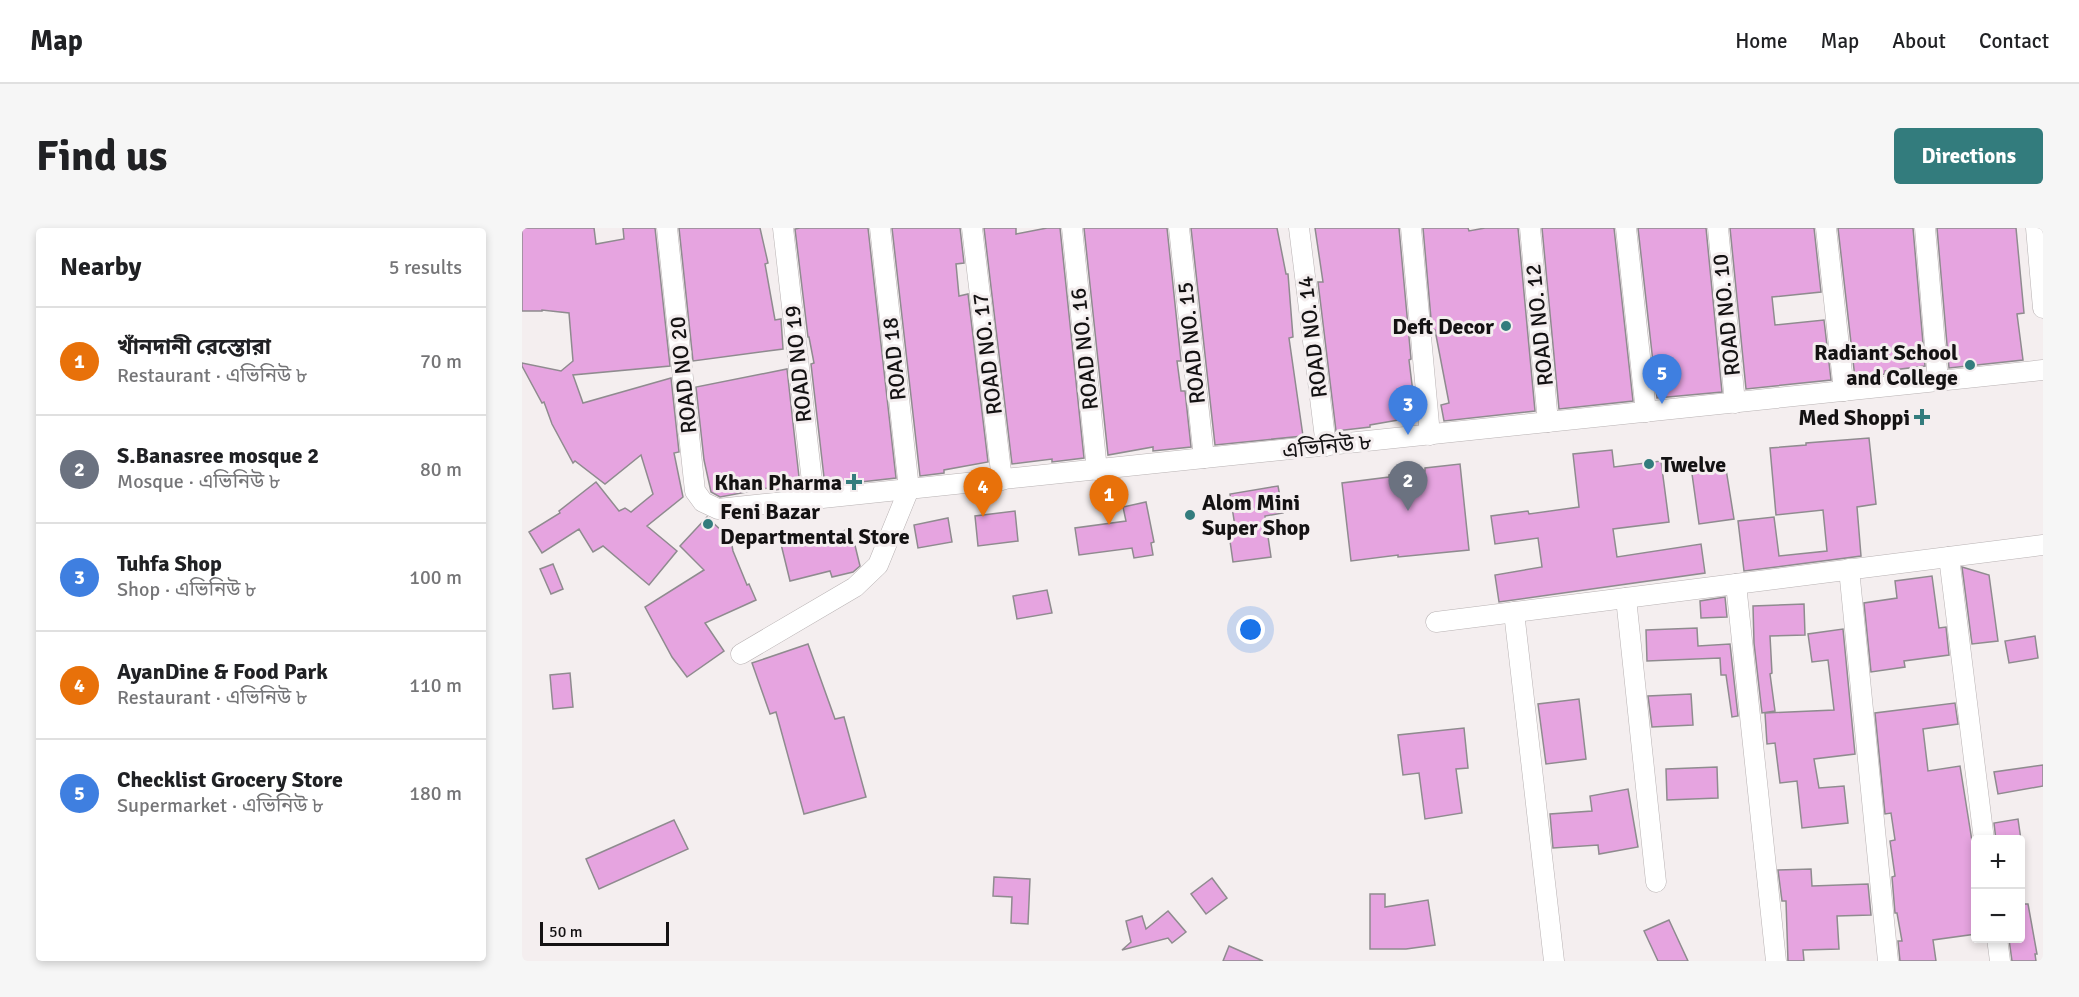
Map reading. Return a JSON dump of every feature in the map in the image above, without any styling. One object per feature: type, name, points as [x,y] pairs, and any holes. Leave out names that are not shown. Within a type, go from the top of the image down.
[{"type":"street","name":"ROAD NO 20","points":[[667,228],[695,491],[703,502],[718,510]]},
{"type":"street","name":"ROAD NO 19","points":[[783,228],[814,500]]},
{"type":"street","name":"ROAD 18","points":[[880,228],[909,489]]},
{"type":"street","name":"ROAD NO. 17","points":[[972,228],[1002,480]]},
{"type":"street","name":"ROAD NO. 16","points":[[1072,228],[1096,470]]},
{"type":"street","name":"ROAD NO. 15","points":[[1179,228],[1204,458]]},
{"type":"street","name":"ROAD NO. 14","points":[[1299,228],[1326,446]]},
{"type":"street","points":[[1411,228],[1430,435]]},
{"type":"street","name":"ROAD NO. 12","points":[[1530,228],[1548,422]]},
{"type":"street","points":[[1626,228],[1646,412]]},
{"type":"street","name":"ROAD NO. 10","points":[[1718,228],[1735,403]]},
{"type":"street","points":[[1826,228],[1844,391]]},
{"type":"street","points":[[1925,228],[1938,381]]},
{"type":"street","points":[[2036,228],[2043,308]]},
{"type":"street","name":"এভিনিউ ৮","points":[[718,510],[2043,370]]},
{"type":"street","points":[[741,654],[855,587],[868,576],[878,565],[909,489]]},
{"type":"street","points":[[1436,621],[2043,545]]},
{"type":"street","points":[[1949,557],[1983,835]]},
{"type":"street","points":[[1849,569],[1888,961]]},
{"type":"street","points":[[1736,584],[1776,961]]},
{"type":"street","points":[[1626,598],[1656,882]]},
{"type":"street","points":[[1514,612],[1554,961]]},
{"type":"street","points":[[1998,943],[2000,961]]},
{"type":"building","points":[[522,228],[594,228],[596,244],[624,239],[623,228],[655,228],[670,366],[573,375],[583,403],[671,378],[679,452],[674,453],[683,497],[647,526],[677,551],[649,585],[603,546],[593,552],[579,529],[542,553],[529,532],[560,513],[559,511],[596,482],[619,511],[625,508],[631,512],[653,494],[641,455],[605,484],[575,461],[573,463],[552,424],[544,402],[542,403],[522,366],[522,363],[561,371],[573,361],[569,313],[542,310],[522,311]]},
{"type":"building","points":[[679,228],[760,228],[768,263],[765,264],[775,320],[781,319],[783,349],[693,361]]},
{"type":"building","points":[[868,228],[896,478],[825,486],[811,364],[814,363],[808,337],[795,229]]},
{"type":"building","points":[[892,228],[960,228],[964,263],[956,264],[959,296],[968,294],[988,462],[944,470],[944,473],[920,476]]},
{"type":"building","points":[[984,228],[1016,228],[1016,234],[1060,228],[1084,458],[1012,464]]},
{"type":"building","points":[[1084,228],[1167,228],[1181,361],[1177,361],[1181,391],[1185,391],[1191,447],[1153,451],[1153,447],[1108,455]]},
{"type":"building","points":[[1191,228],[1277,228],[1286,274],[1288,274],[1293,337],[1289,338],[1303,436],[1215,445]]},
{"type":"building","points":[[1315,228],[1399,228],[1411,359],[1409,360],[1416,417],[1370,425],[1370,427],[1336,431],[1318,282],[1323,282]]},
{"type":"building","points":[[1423,228],[1468,228],[1469,231],[1485,228],[1518,228],[1535,411],[1444,421],[1441,405],[1449,403],[1435,330],[1432,330]]},
{"type":"building","points":[[1542,228],[1614,228],[1633,401],[1559,409]]},
{"type":"building","points":[[1638,228],[1706,228],[1722,392],[1657,398]]},
{"type":"building","points":[[1730,228],[1814,228],[1821,292],[1772,297],[1775,325],[1824,320],[1831,380],[1746,389]]},
{"type":"building","points":[[1838,228],[1913,228],[1925,366],[1885,371],[1885,374],[1855,378]]},
{"type":"building","points":[[1937,228],[2016,228],[2024,313],[2017,314],[2023,360],[1949,368]]},
{"type":"building","points":[[787,369],[800,486],[769,491],[768,488],[720,497],[711,492],[704,460],[696,387]]},
{"type":"building","points":[[1869,438],[1876,504],[1857,507],[1861,556],[1744,571],[1738,521],[1774,517],[1779,556],[1827,551],[1823,510],[1776,515],[1770,448]]},
{"type":"building","points":[[1612,450],[1614,467],[1661,461],[1669,522],[1613,529],[1617,557],[1701,544],[1705,573],[1499,602],[1495,575],[1542,567],[1538,538],[1495,544],[1491,516],[1528,511],[1529,514],[1579,507],[1573,454]]},
{"type":"building","points":[[1460,464],[1469,550],[1351,561],[1342,483]]},
{"type":"building","points":[[1726,469],[1734,519],[1699,524],[1692,474]]},
{"type":"building","points":[[1278,486],[1283,513],[1265,516],[1271,557],[1233,562],[1229,534],[1236,533],[1230,494]]},
{"type":"building","points":[[1146,502],[1154,542],[1151,543],[1153,555],[1134,558],[1132,548],[1079,555],[1075,528],[1126,521],[1123,507]]},
{"type":"building","points":[[1015,511],[1018,541],[978,546],[975,516]]},
{"type":"building","points":[[707,517],[726,535],[730,535],[733,551],[756,600],[705,623],[724,651],[687,677],[672,657],[645,607],[704,570],[680,546]]},
{"type":"building","points":[[948,518],[952,542],[918,548],[914,525]]},
{"type":"building","points":[[851,529],[860,566],[853,572],[832,577],[830,571],[790,581],[780,540],[809,533],[810,539]]},
{"type":"building","points":[[553,564],[563,589],[551,594],[540,569]]},
{"type":"building","points":[[1962,567],[1989,575],[1998,641],[1972,644]]},
{"type":"building","points":[[1932,576],[1939,628],[1946,627],[1949,655],[1904,661],[1905,667],[1871,672],[1864,603],[1897,598],[1895,581]]},
{"type":"building","points":[[1047,590],[1052,613],[1017,619],[1013,596]]},
{"type":"building","points":[[1725,597],[1727,617],[1701,618],[1700,601]]},
{"type":"building","points":[[1804,604],[1805,635],[1770,636],[1772,673],[1770,674],[1775,711],[1762,713],[1754,643],[1753,606]]},
{"type":"building","points":[[1697,628],[1698,646],[1730,644],[1738,716],[1732,717],[1726,675],[1721,675],[1720,658],[1647,661],[1646,630]]},
{"type":"building","points":[[1843,629],[1855,754],[1814,759],[1819,788],[1844,786],[1848,823],[1802,828],[1797,781],[1780,783],[1775,743],[1767,744],[1765,713],[1834,710],[1828,660],[1812,662],[1808,634]]},
{"type":"building","points":[[2035,636],[2038,658],[2009,663],[2005,641]]},
{"type":"building","points":[[808,644],[835,719],[844,717],[866,797],[804,814],[776,712],[770,714],[752,663]]},
{"type":"building","points":[[570,673],[573,707],[553,709],[550,675]]},
{"type":"building","points":[[1691,694],[1693,725],[1652,727],[1648,696]]},
{"type":"building","points":[[1579,699],[1586,759],[1546,764],[1538,704]]},
{"type":"building","points":[[1955,703],[1958,724],[1923,729],[1928,771],[1960,766],[1971,835],[1971,935],[1933,940],[1936,961],[1900,961],[1898,941],[1902,941],[1897,913],[1895,913],[1892,877],[1895,876],[1890,841],[1895,840],[1891,813],[1885,814],[1875,713]]},
{"type":"building","points":[[1464,728],[1468,768],[1456,769],[1462,813],[1425,819],[1419,773],[1403,775],[1398,735]]},
{"type":"building","points":[[2043,765],[2043,786],[1998,794],[1994,772]]},
{"type":"building","points":[[1717,767],[1718,798],[1667,800],[1666,769]]},
{"type":"building","points":[[1628,789],[1638,847],[1599,854],[1598,845],[1553,848],[1550,814],[1592,811],[1590,796]]},
{"type":"building","points":[[2018,819],[2020,835],[1995,835],[1994,823]]},
{"type":"building","points":[[674,820],[688,849],[599,889],[586,859]]},
{"type":"building","points":[[1811,869],[1812,886],[1868,884],[1871,915],[1837,916],[1839,949],[1803,950],[1804,961],[1788,961],[1786,901],[1782,901],[1778,870]]},
{"type":"building","points":[[994,877],[1030,879],[1028,924],[1011,923],[1012,897],[993,896]]},
{"type":"building","points":[[1212,878],[1227,898],[1206,914],[1191,894]]},
{"type":"building","points":[[1370,894],[1385,894],[1385,907],[1428,900],[1435,945],[1406,949],[1370,949]]},
{"type":"building","points":[[2025,904],[2028,904],[2037,954],[2035,954],[2036,961],[2012,961],[2010,943],[2025,943]]},
{"type":"building","points":[[1168,911],[1186,932],[1172,943],[1168,938],[1122,950],[1131,942],[1126,921],[1142,916],[1146,929]]},
{"type":"building","points":[[1669,920],[1688,961],[1658,961],[1644,931]]},
{"type":"building","points":[[1229,946],[1263,961],[1223,961]]},
{"type":"place","name":"Deft Decor","points":[[1506,326]]},
{"type":"place","name":"Radiant School and College","points":[[1970,365]]},
{"type":"place","name":"Checklist Grocery Store","points":[[1662,404]]},
{"type":"place","name":"Med Shoppi","points":[[1922,417]]},
{"type":"place","name":"Tuhfa Shop","points":[[1408,435]]},
{"type":"place","name":"Twelve","points":[[1649,464]]},
{"type":"place","name":"Khan Pharma","points":[[854,482]]},
{"type":"place","name":"S.Banasree mosque 2","points":[[1408,511]]},
{"type":"place","name":"Alom Mini Super Shop","points":[[1190,515]]},
{"type":"place","name":"AyanDine & Food Park","points":[[983,517]]},
{"type":"place","name":"Feni Bazar Departmental Store","points":[[708,524]]},
{"type":"place","name":"খাঁনদানী রেস্তোরা","points":[[1109,525]]}]
